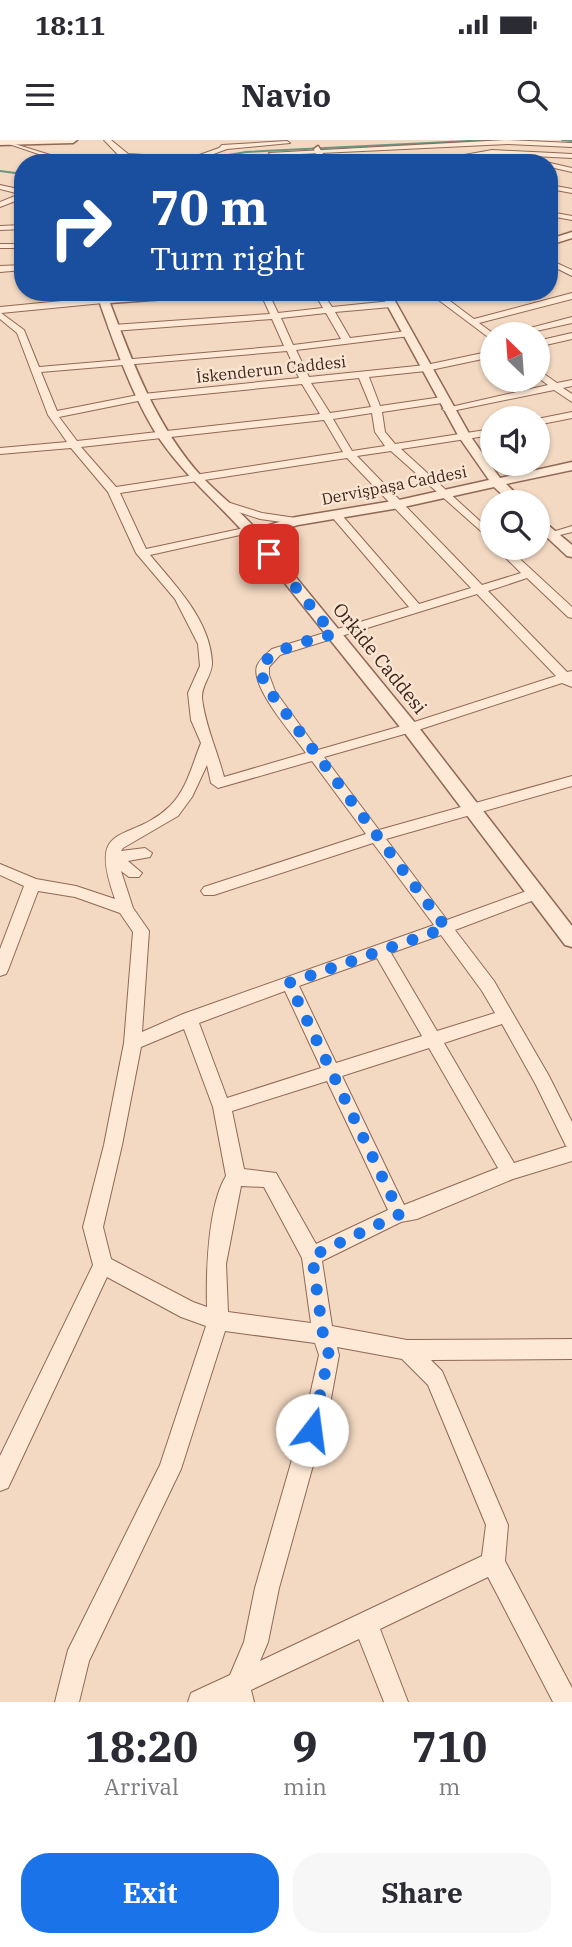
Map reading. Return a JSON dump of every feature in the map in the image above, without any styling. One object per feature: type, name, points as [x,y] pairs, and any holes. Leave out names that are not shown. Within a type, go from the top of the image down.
[{"type":"street","points":[[1,142],[74,140]]},
{"type":"street","points":[[107,140],[122,154]]},
{"type":"street","points":[[217,140],[226,151]]},
{"type":"street","points":[[274,154],[388,140]]},
{"type":"street","points":[[1,142],[42,154]]},
{"type":"street","points":[[215,154],[226,151],[316,147],[508,142],[572,145]]},
{"type":"street","points":[[316,147],[320,154]]},
{"type":"street","points":[[0,207],[10,209]]},
{"type":"street","points":[[0,312],[70,301]]},
{"type":"street","name":"Dervişpaşa Caddesi","points":[[104,301],[126,361],[165,438],[195,476],[227,505],[251,532],[296,521],[497,484],[572,466]]},
{"type":"street","points":[[0,312],[21,332],[53,415],[74,445],[113,491],[142,553],[180,598],[204,644],[206,666],[195,693],[198,720],[218,783],[569,679],[478,590],[349,454],[306,382],[269,301]]},
{"type":"street","points":[[322,301],[347,341]]},
{"type":"street","points":[[113,328],[277,317],[327,311],[374,301]]},
{"type":"street","points":[[390,301],[445,404],[497,484],[504,490]]},
{"type":"street","points":[[447,301],[480,328]]},
{"type":"street","points":[[472,322],[553,301]]},
{"type":"street","points":[[550,325],[572,320]]},
{"type":"street","points":[[35,370],[290,348],[407,334]]},
{"type":"street","points":[[550,341],[572,336]]},
{"type":"street","name":"İskenderun Caddesi","points":[[53,415],[143,397],[426,368],[480,357]]},
{"type":"street","points":[[363,375],[377,410],[380,432],[480,527]]},
{"type":"street","points":[[550,382],[572,399]]},
{"type":"street","points":[[0,450],[165,438],[377,410],[445,404],[572,383]]},
{"type":"street","points":[[550,419],[572,415]]},
{"type":"street","points":[[113,491],[195,476],[480,434]]},
{"type":"street","name":"Dervişpaşa Caddesi","points":[[227,505],[260,516],[296,521]]},
{"type":"street","points":[[336,515],[416,608]]},
{"type":"street","points":[[552,534],[572,529]]},
{"type":"street","points":[[142,553],[251,532]]},
{"type":"street","name":"Orkide Caddesi","points":[[251,532],[474,809],[572,940]]},
{"type":"street","points":[[552,534],[572,553]]},
{"type":"street","points":[[514,560],[572,614]]},
{"type":"street","points":[[529,574],[276,652],[266,659],[261,670],[264,684],[315,756],[488,986],[543,1081],[572,1140]]},
{"type":"street","points":[[0,1480],[103,1265],[93,1227],[113,1145],[133,1043],[141,931],[126,909],[112,866],[114,849],[121,841],[158,823],[182,802],[193,784],[207,744]]},
{"type":"street","points":[[209,891],[377,836],[474,809],[569,787]]},
{"type":"street","points":[[113,858],[145,853]]},
{"type":"street","points":[[113,858],[134,873]]},
{"type":"street","points":[[0,869],[33,884],[76,892],[126,909]]},
{"type":"street","points":[[0,970],[33,884]]},
{"type":"street","points":[[133,1043],[189,1019],[446,928],[537,892]]},
{"type":"street","points":[[381,950],[510,1172]]},
{"type":"street","points":[[289,983],[400,1214]]},
{"type":"street","points":[[222,1107],[504,1017]]},
{"type":"street","points":[[66,1702],[77,1659],[170,1469],[218,1320],[216,1264],[229,1188],[236,1177],[222,1107],[189,1019]]},
{"type":"street","points":[[312,1256],[400,1214],[410,1213],[510,1172],[572,1153]]},
{"type":"street","points":[[236,1177],[269,1179],[312,1256],[323,1334],[329,1355],[319,1404],[240,1694]]},
{"type":"street","points":[[103,1265],[188,1310],[218,1320],[323,1334],[407,1350],[572,1349]]},
{"type":"street","points":[[407,1350],[435,1378],[497,1525],[493,1563],[566,1702]]},
{"type":"street","points":[[200,1702],[240,1694],[366,1625],[493,1563]]},
{"type":"street","points":[[366,1625],[396,1702]]},
{"type":"waterway","points":[[234,154],[489,140]]},
{"type":"waterway","points":[[562,140],[572,141]]},
{"type":"waterway","points":[[0,171],[14,173]]},
{"type":"route","points":[[269,554],[333,634],[276,652],[266,659],[261,670],[264,684],[315,756],[446,928],[289,983],[400,1214],[312,1256],[323,1334],[329,1355],[312,1430]]}]
